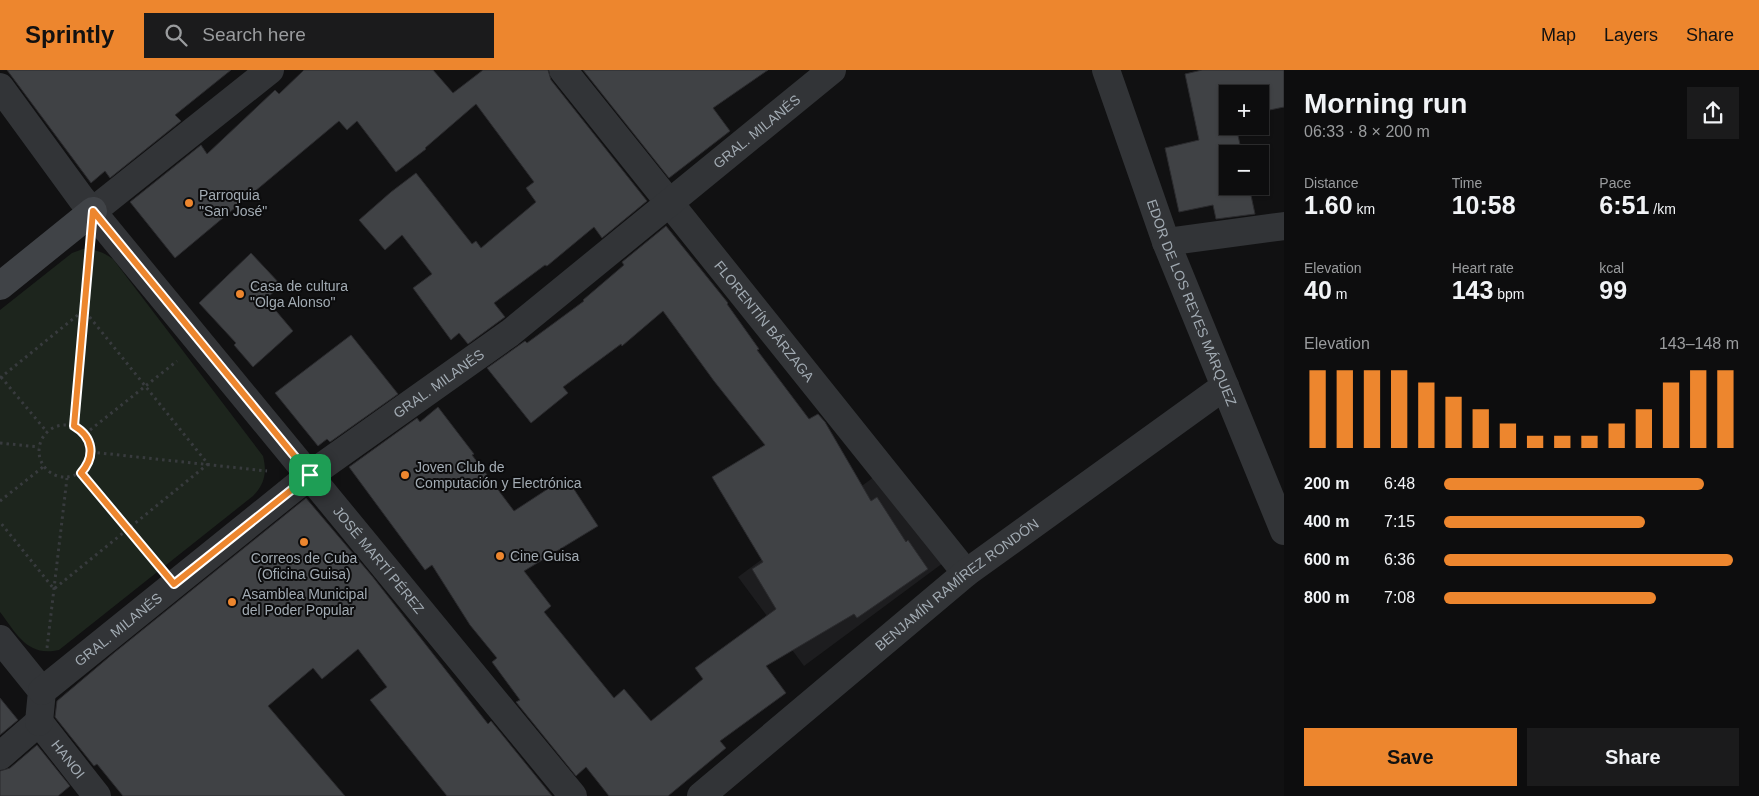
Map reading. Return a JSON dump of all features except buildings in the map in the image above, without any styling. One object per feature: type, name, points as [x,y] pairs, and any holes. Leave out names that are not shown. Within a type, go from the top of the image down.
[{"type":"main road","points":[[0,286],[93,211]]},
{"type":"street","points":[[93,211],[270,70]]},
{"type":"street","name":"FLORENTÍN BÁRZAGA","points":[[563,70],[966,573]]},
{"type":"street","name":"GRAL. MILANÉS","points":[[42,691],[310,475],[510,333],[832,70]]},
{"type":"street","name":"EDOR DE LOS REYES MÁRQUEZ","points":[[1106,70],[1166,242],[1284,531]]},
{"type":"street","name":"JOSÉ MARTÍ PÉREZ","points":[[0,87],[81,198],[573,796]]},
{"type":"street","points":[[1166,242],[1284,226]]},
{"type":"street","name":"BENJAMÍN RAMÍREZ RONDÓN","points":[[701,796],[966,573],[1225,386]]},
{"type":"street","points":[[0,639],[42,691],[39,722],[0,756]]},
{"type":"street","name":"HANOI","points":[[39,722],[97,796]]},
{"type":"path","points":[[74,426],[93,211]]},
{"type":"path","points":[[47,432],[0,377],[84,310]]},
{"type":"path","points":[[84,310],[208,464]]},
{"type":"path","points":[[85,434],[201,342]]},
{"type":"path","points":[[59,425],[74,426],[85,434],[89,440],[92,452],[86,467],[81,473],[67,478],[50,474],[43,467],[38,454],[42,439],[47,432],[59,425]]},
{"type":"path","points":[[0,443],[39,447]]},
{"type":"path","points":[[92,452],[310,475]]},
{"type":"path","points":[[54,589],[208,464]]},
{"type":"path","points":[[0,501],[43,467]]},
{"type":"path","points":[[81,473],[174,584]]},
{"type":"path","points":[[42,691],[67,478]]},
{"type":"path","points":[[0,522],[54,589]]},
{"type":"shaded area","points":[[83,249],[99,251],[113,259],[263,456],[265,473],[260,487],[253,496],[59,650],[48,651],[31,647],[24,642],[0,612],[0,310],[72,253]]},
{"type":"shaded area","points":[[878,474],[943,563],[804,666],[738,577]]},
{"type":"place","name":"Parroquia \"San José\"","points":[[189,203]]},
{"type":"place","name":"Casa de cultura \"Olga Alonso\"","points":[[240,294]]},
{"type":"place","name":"Joven Club de Computación y Electrónica","points":[[405,475]]},
{"type":"place","name":"Correos de Cuba (Oficina Guisa)","points":[[304,542]]},
{"type":"place","name":"Cine Guisa","points":[[500,556]]},
{"type":"place","name":"Asamblea Municipal del Poder Popular","points":[[232,602]]},
{"type":"route","points":[[93,211],[201,342],[310,475],[174,584],[81,473],[90,460],[92,452],[89,440],[85,434],[74,426],[93,211]]}]
